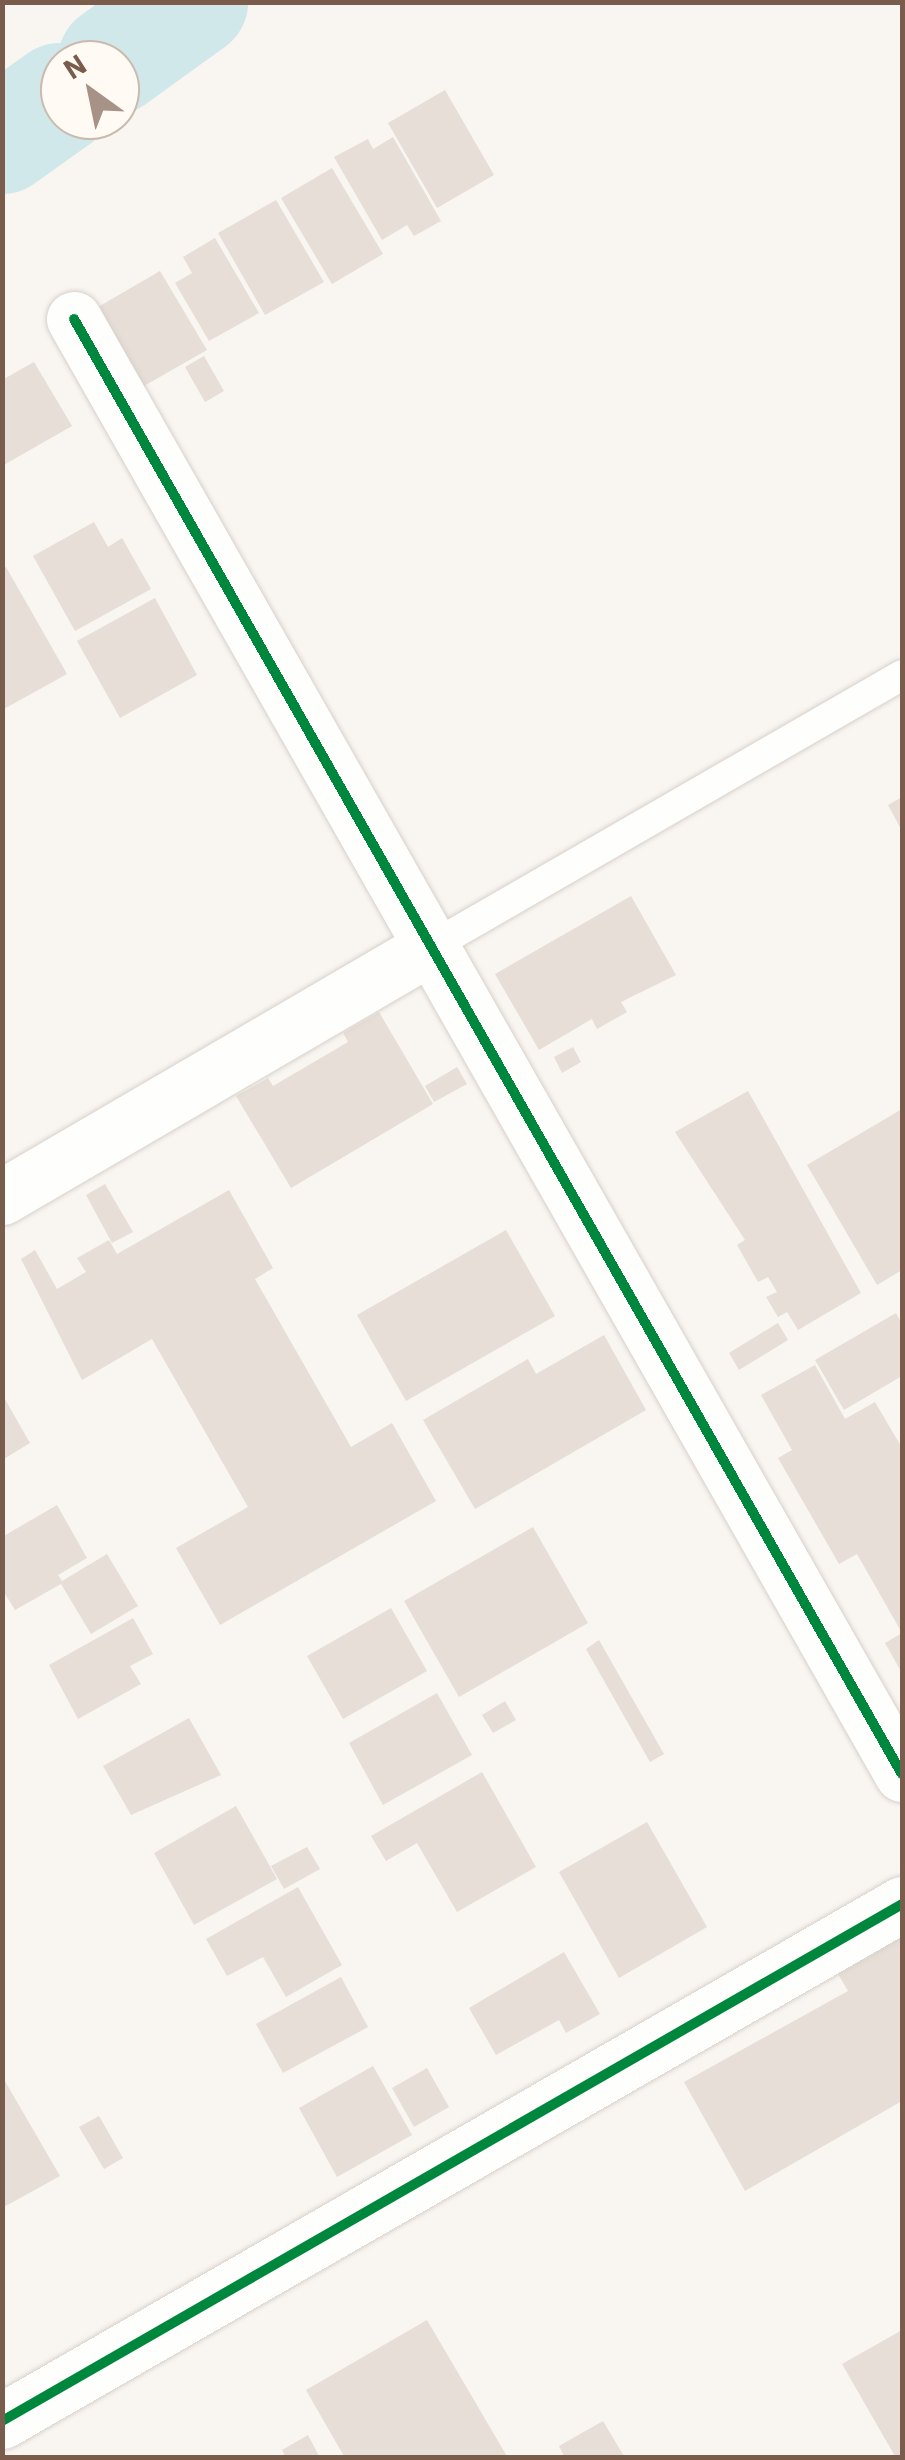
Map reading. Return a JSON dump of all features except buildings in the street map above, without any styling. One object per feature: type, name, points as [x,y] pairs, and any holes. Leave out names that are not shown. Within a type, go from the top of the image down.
[{"type":"street","points":[[74,319],[434,945],[902,1774]]},
{"type":"street","points":[[2,1197],[434,945]]},
{"type":"street","points":[[2,2421],[902,1904]]},
{"type":"lane","points":[[434,945],[902,676]]},
{"type":"waterway","points":[[140,40],[193,2]]},
{"type":"waterway","points":[[2,139],[40,112]]},
{"type":"cycle path","points":[[74,319],[902,1774]]},
{"type":"cycle path","points":[[2,2421],[902,1904]]}]
